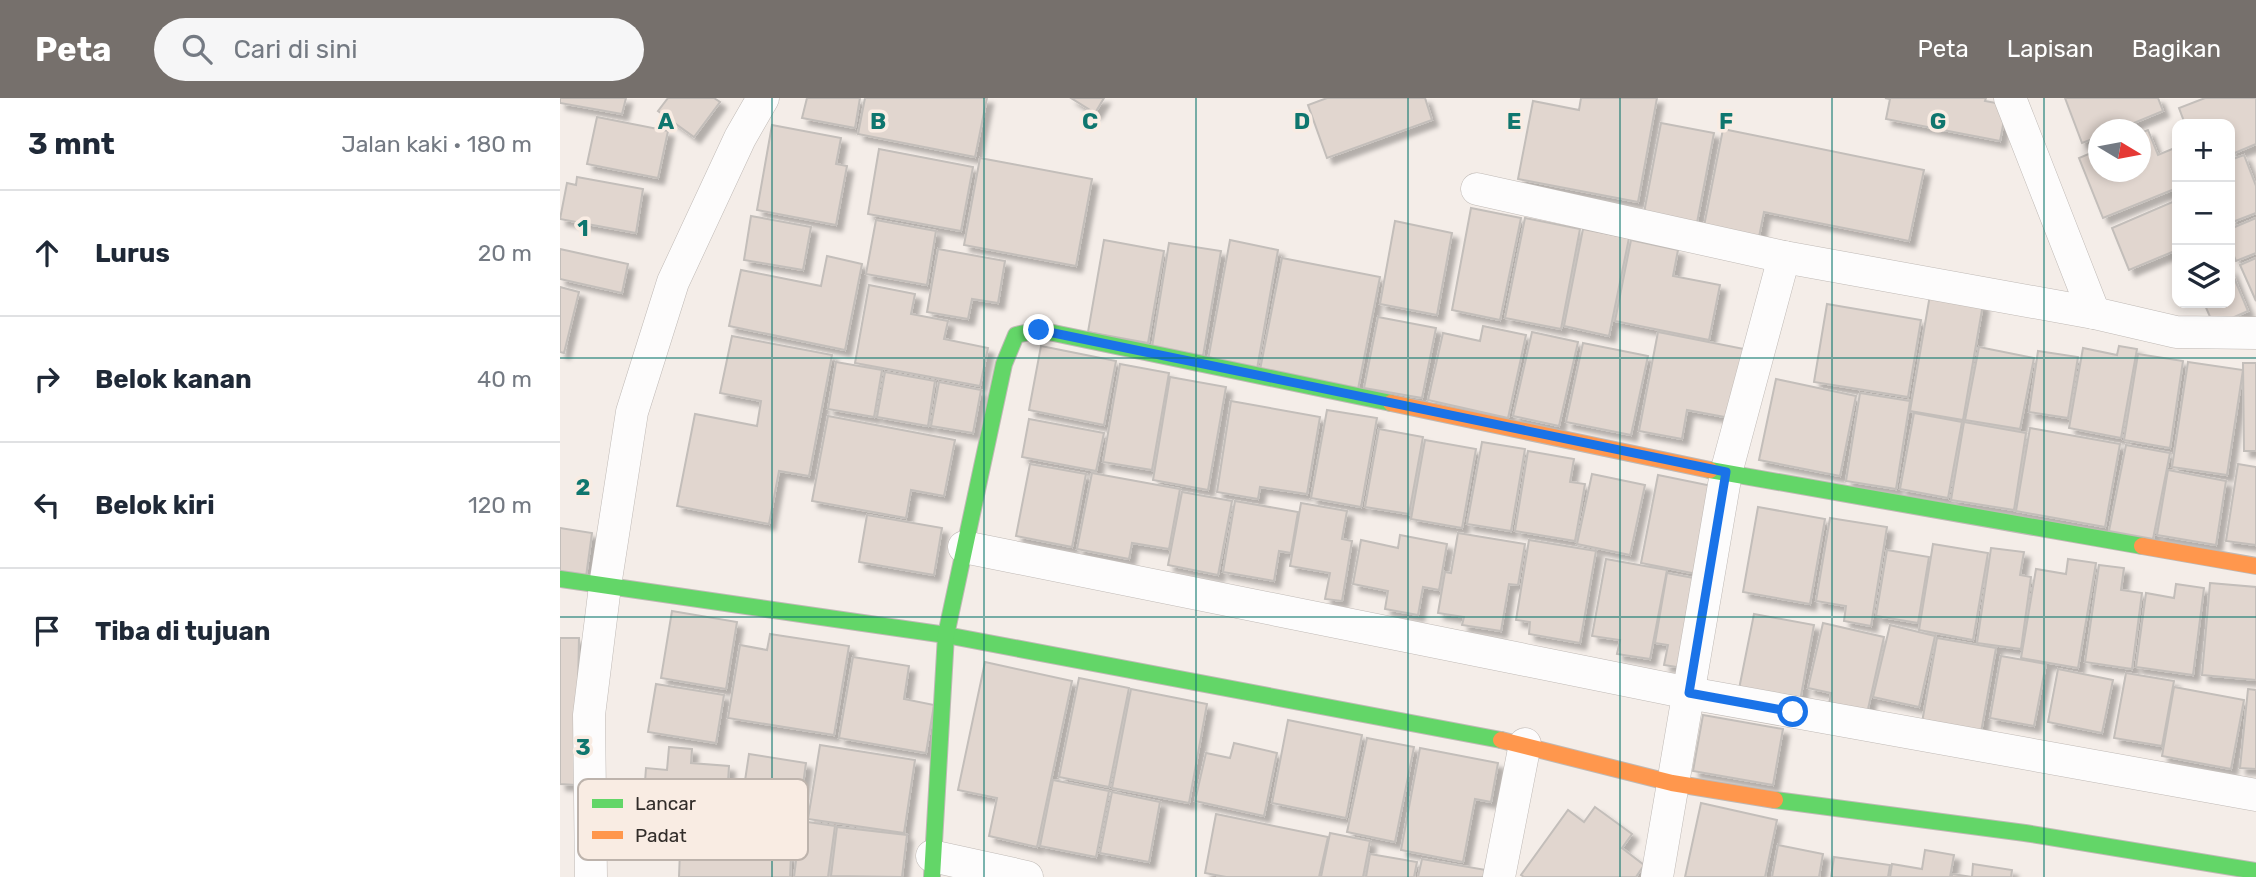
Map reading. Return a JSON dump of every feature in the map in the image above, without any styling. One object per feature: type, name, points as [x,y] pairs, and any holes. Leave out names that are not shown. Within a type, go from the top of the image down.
[{"type":"street","points":[[589,779],[589,715],[605,586],[632,412],[673,282],[740,138],[762,98]]},
{"type":"street","points":[[2010,98],[2094,313]]},
{"type":"street","points":[[1477,189],[1784,257],[2094,313],[2176,332],[2256,332]]},
{"type":"street","points":[[1657,877],[1726,472],[1784,257]]},
{"type":"street","points":[[1027,877],[932,867],[946,635],[1004,364],[1016,335],[1039,330],[1726,472],[2256,566]]},
{"type":"street","points":[[964,547],[1689,693],[2256,795]]},
{"type":"street","points":[[560,579],[946,635],[1525,744],[1672,783],[1780,801],[2025,833],[2256,871]]},
{"type":"street","points":[[1499,877],[1525,744]]},
{"type":"building","points":[[560,98],[626,98],[622,114],[560,103]]},
{"type":"building","points":[[668,98],[714,98],[720,102],[694,137],[658,111]]},
{"type":"building","points":[[807,98],[860,98],[855,128],[802,118]]},
{"type":"building","points":[[865,98],[987,98],[975,157],[858,134]]},
{"type":"building","points":[[1071,98],[1104,98],[1095,113]]},
{"type":"building","points":[[1327,98],[1425,98],[1432,120],[1327,158],[1308,105]]},
{"type":"building","points":[[1581,98],[1657,98],[1638,202],[1518,179],[1533,101],[1579,110]]},
{"type":"building","points":[[1885,98],[1986,98],[1985,101],[2007,105],[2000,141],[1886,119],[1890,99]]},
{"type":"building","points":[[2065,98],[2158,98],[2163,111],[2144,119],[2088,119],[2088,141],[2082,143]]},
{"type":"building","points":[[2205,98],[2256,98],[2256,144],[2235,153],[2235,119],[2183,119],[2179,108]]},
{"type":"building","points":[[597,117],[668,131],[658,178],[587,164]]},
{"type":"building","points":[[1661,123],[1714,133],[1696,228],[1643,218]]},
{"type":"building","points":[[772,125],[841,138],[836,164],[847,166],[836,225],[757,210]]},
{"type":"building","points":[[1723,129],[1924,170],[1909,241],[1764,212],[1759,237],[1704,226]]},
{"type":"building","points":[[2151,138],[2158,155],[2172,149],[2172,190],[2103,218],[2089,182],[2151,182]]},
{"type":"building","points":[[879,149],[973,167],[961,231],[868,214]]},
{"type":"building","points":[[2088,154],[2088,180],[2079,158]]},
{"type":"building","points":[[2244,155],[2256,186],[2256,213],[2235,221],[2235,182],[2235,158]]},
{"type":"building","points":[[980,158],[1092,179],[1076,266],[964,245]]},
{"type":"building","points":[[577,177],[643,189],[636,233],[560,219],[567,183],[576,185]]},
{"type":"building","points":[[2172,202],[2172,252],[2129,270],[2112,228]]},
{"type":"building","points":[[1471,208],[1521,218],[1500,320],[1452,310]]},
{"type":"building","points":[[751,216],[811,227],[803,270],[744,260]]},
{"type":"building","points":[[1525,218],[1580,229],[1561,329],[1505,318]]},
{"type":"building","points":[[2256,218],[2256,253],[2236,261],[2235,258],[2235,227]]},
{"type":"building","points":[[876,220],[936,231],[927,285],[866,274]]},
{"type":"building","points":[[1395,221],[1452,233],[1437,315],[1380,304]]},
{"type":"building","points":[[1583,229],[1629,238],[1609,336],[1564,326]]},
{"type":"building","points":[[1104,240],[1164,251],[1148,343],[1088,332]]},
{"type":"building","points":[[1230,240],[1278,250],[1257,369],[1208,360]]},
{"type":"building","points":[[1631,240],[1678,250],[1673,276],[1720,285],[1709,340],[1615,321]]},
{"type":"building","points":[[1169,243],[1221,251],[1203,356],[1152,347]]},
{"type":"building","points":[[560,249],[628,264],[622,293],[560,279]]},
{"type":"building","points":[[938,249],[1005,261],[998,303],[972,299],[968,319],[927,312]]},
{"type":"building","points":[[827,256],[862,264],[845,350],[729,326],[741,270],[821,286]]},
{"type":"building","points":[[1282,258],[1380,277],[1358,389],[1260,370]]},
{"type":"building","points":[[2256,258],[2256,301],[2240,265]]},
{"type":"building","points":[[2235,280],[2248,311],[2214,326],[2206,308],[2235,308]]},
{"type":"building","points":[[869,285],[915,294],[911,314],[948,321],[944,339],[988,348],[980,386],[855,363]]},
{"type":"building","points":[[560,287],[579,292],[564,353],[560,352]]},
{"type":"building","points":[[1930,295],[1983,304],[1963,420],[1910,411]]},
{"type":"building","points":[[1827,304],[1921,320],[1908,397],[1814,382]]},
{"type":"building","points":[[1378,317],[1436,328],[1422,398],[1364,388]]},
{"type":"building","points":[[1483,326],[1526,335],[1508,418],[1428,400],[1443,333],[1480,341]]},
{"type":"building","points":[[1532,332],[1578,342],[1559,426],[1513,416]]},
{"type":"building","points":[[1658,332],[1744,349],[1730,418],[1687,410],[1682,439],[1639,431]]},
{"type":"building","points":[[732,336],[832,355],[809,476],[779,471],[769,524],[677,506],[695,414],[757,426],[761,401],[720,393]]},
{"type":"building","points":[[1583,343],[1648,356],[1631,435],[1566,422]]},
{"type":"building","points":[[1041,346],[1116,361],[1104,425],[1029,410]]},
{"type":"building","points":[[2119,346],[2137,349],[2121,438],[2069,428],[2083,348],[2117,355]]},
{"type":"building","points":[[1979,347],[2034,358],[2020,429],[1965,420]]},
{"type":"building","points":[[2038,351],[2078,357],[2068,418],[2029,412]]},
{"type":"building","points":[[2138,354],[2183,361],[2170,448],[2124,440]]},
{"type":"building","points":[[836,362],[882,370],[874,417],[828,409]]},
{"type":"building","points":[[2188,362],[2243,370],[2227,475],[2172,467]]},
{"type":"building","points":[[2243,363],[2256,363],[2256,451],[2244,451]]},
{"type":"building","points":[[1120,364],[1169,373],[1152,470],[1103,462]]},
{"type":"building","points":[[885,372],[935,381],[928,426],[877,417]]},
{"type":"building","points":[[1170,377],[1226,387],[1208,490],[1153,480]]},
{"type":"building","points":[[1776,379],[1856,396],[1840,476],[1759,460]]},
{"type":"building","points":[[939,382],[981,390],[973,433],[931,426]]},
{"type":"building","points":[[1860,393],[1910,401],[1896,489],[1846,481]]},
{"type":"building","points":[[1231,401],[1320,417],[1307,494],[1260,487],[1258,499],[1217,492]]},
{"type":"building","points":[[1327,410],[1377,418],[1361,507],[1311,498]]},
{"type":"building","points":[[1914,413],[1962,422],[1948,498],[1900,489]]},
{"type":"building","points":[[828,416],[955,440],[944,496],[911,490],[906,518],[812,501]]},
{"type":"building","points":[[1029,419],[1104,433],[1096,471],[1022,457]]},
{"type":"building","points":[[1964,422],[2026,433],[2014,510],[1951,500]]},
{"type":"building","points":[[2030,428],[2120,444],[2105,527],[2016,511]]},
{"type":"building","points":[[1379,429],[1423,437],[1409,514],[1365,507]]},
{"type":"building","points":[[1425,440],[1476,449],[1462,528],[1411,519]]},
{"type":"building","points":[[1482,442],[1525,449],[1511,531],[1467,524]]},
{"type":"building","points":[[2126,445],[2170,453],[2153,539],[2109,531]]},
{"type":"building","points":[[1528,451],[1574,459],[1570,482],[1585,484],[1575,541],[1515,531]]},
{"type":"building","points":[[1030,464],[1086,474],[1072,547],[1016,536]]},
{"type":"building","points":[[2238,464],[2256,467],[2256,545],[2226,541]]},
{"type":"building","points":[[2168,470],[2226,481],[2216,545],[2157,535]]},
{"type":"building","points":[[1092,473],[1180,489],[1169,549],[1132,543],[1129,559],[1077,549]]},
{"type":"building","points":[[1592,474],[1645,485],[1630,555],[1577,544]]},
{"type":"building","points":[[1658,475],[1712,486],[1707,576],[1641,563]]},
{"type":"building","points":[[1182,492],[1232,501],[1218,575],[1168,565]]},
{"type":"building","points":[[1235,501],[1298,512],[1291,553],[1279,551],[1274,581],[1223,572]]},
{"type":"building","points":[[1301,503],[1347,511],[1342,539],[1352,541],[1342,601],[1325,599],[1330,573],[1290,566]]},
{"type":"building","points":[[1758,507],[1825,519],[1810,604],[1743,592]]},
{"type":"building","points":[[867,515],[942,528],[934,575],[859,562]]},
{"type":"building","points":[[1830,518],[1887,527],[1871,626],[1844,621],[1846,606],[1816,601]]},
{"type":"building","points":[[560,528],[592,533],[586,577],[560,573]]},
{"type":"building","points":[[1458,533],[1525,544],[1518,585],[1509,584],[1501,631],[1462,625],[1464,617],[1438,613],[1445,572],[1451,573]]},
{"type":"building","points":[[1400,535],[1447,544],[1439,590],[1423,587],[1418,615],[1385,609],[1388,591],[1353,584],[1361,540],[1398,548]]},
{"type":"building","points":[[1529,540],[1596,551],[1580,643],[1529,634],[1530,622],[1516,620]]},
{"type":"building","points":[[1933,544],[1988,553],[1973,640],[1919,630]]},
{"type":"building","points":[[1991,548],[2024,552],[2020,575],[2031,577],[2021,649],[1977,643]]},
{"type":"building","points":[[1887,550],[1929,557],[1918,623],[1876,616]]},
{"type":"building","points":[[1606,559],[1667,570],[1650,659],[1617,654],[1620,640],[1592,636]]},
{"type":"building","points":[[2068,559],[2096,563],[2078,668],[2021,658],[2036,569],[2066,574]]},
{"type":"building","points":[[2099,565],[2124,568],[2121,590],[2142,593],[2132,669],[2085,662]]},
{"type":"building","points":[[1667,573],[1699,579],[1683,668],[1664,665],[1668,645],[1655,643]]},
{"type":"building","points":[[2210,583],[2256,587],[2256,680],[2202,675]]},
{"type":"building","points":[[2176,584],[2204,588],[2193,675],[2136,667],[2146,593],[2174,598]]},
{"type":"building","points":[[672,611],[737,622],[726,689],[661,678]]},
{"type":"building","points":[[1754,614],[1814,625],[1800,701],[1739,689]]},
{"type":"building","points":[[1823,623],[1884,637],[1866,718],[1828,709],[1831,693],[1808,688]]},
{"type":"building","points":[[1890,625],[1935,636],[1919,707],[1873,697]]},
{"type":"building","points":[[770,634],[849,646],[834,735],[728,718],[740,645],[767,650]]},
{"type":"building","points":[[560,638],[579,638],[576,785],[560,784]]},
{"type":"building","points":[[1937,638],[1996,648],[1980,738],[1921,728]]},
{"type":"building","points":[[2001,656],[2046,664],[2034,726],[1990,718]]},
{"type":"building","points":[[853,657],[909,666],[904,699],[934,705],[926,753],[839,738]]},
{"type":"building","points":[[985,662],[1072,681],[1037,847],[989,836],[997,798],[958,790]]},
{"type":"building","points":[[2058,669],[2113,680],[2102,733],[2048,722]]},
{"type":"building","points":[[2126,673],[2174,681],[2162,746],[2114,738]]},
{"type":"building","points":[[1079,678],[1129,688],[1109,787],[1059,777]]},
{"type":"building","points":[[656,684],[724,695],[716,743],[648,732]]},
{"type":"building","points":[[2174,687],[2244,700],[2231,769],[2162,756]]},
{"type":"building","points":[[1131,689],[1207,704],[1189,803],[1112,788]]},
{"type":"building","points":[[2248,689],[2256,690],[2256,769],[2240,768]]},
{"type":"building","points":[[1703,715],[1783,729],[1773,785],[1693,771]]},
{"type":"building","points":[[1288,720],[1362,735],[1346,818],[1272,803]]},
{"type":"building","points":[[1367,738],[1414,747],[1395,842],[1347,832]]},
{"type":"building","points":[[1234,743],[1277,753],[1264,816],[1195,801],[1206,753],[1230,758]]},
{"type":"building","points":[[820,745],[915,760],[904,833],[808,819]]},
{"type":"building","points":[[669,747],[692,749],[691,763],[729,766],[728,779],[645,779],[646,768],[667,770]]},
{"type":"building","points":[[1420,748],[1498,763],[1491,802],[1475,799],[1463,862],[1401,850]]},
{"type":"building","points":[[749,754],[806,763],[804,779],[745,779]]},
{"type":"building","points":[[1053,780],[1109,791],[1096,857],[1040,846]]},
{"type":"building","points":[[1112,792],[1160,802],[1149,862],[1100,853]]},
{"type":"building","points":[[1701,803],[1777,820],[1765,877],[1685,877]]},
{"type":"building","points":[[1595,807],[1632,834],[1622,848],[1644,865],[1636,877],[1521,875],[1568,810],[1584,822]]},
{"type":"building","points":[[1216,814],[1328,837],[1319,877],[1226,877],[1205,873]]},
{"type":"building","points":[[808,822],[835,826],[828,877],[794,877],[796,860],[808,860]]},
{"type":"building","points":[[837,827],[907,835],[902,877],[831,876]]},
{"type":"building","points":[[1330,833],[1370,841],[1363,877],[1321,877]]},
{"type":"building","points":[[1778,845],[1823,854],[1819,877],[1772,877]]},
{"type":"building","points":[[1925,850],[1954,855],[1950,877],[1890,877],[1892,864],[1922,869]]},
{"type":"building","points":[[1370,854],[1417,862],[1414,877],[1366,877]]},
{"type":"building","points":[[1834,857],[1890,865],[1888,877],[1831,877]]},
{"type":"building","points":[[1422,859],[1486,870],[1485,877],[1418,877]]},
{"type":"building","points":[[680,860],[791,860],[790,877],[679,877]]},
{"type":"building","points":[[1973,864],[2012,870],[2011,877],[1972,877]]},
{"type":"traffic: fast","points":[[932,877],[946,635],[1004,364],[1016,335],[1039,330],[1391,403]]},
{"type":"traffic: fast","points":[[1710,470],[2142,546]]},
{"type":"traffic: fast","points":[[560,579],[946,635],[1501,740]]},
{"type":"traffic: fast","points":[[1775,800],[2025,833],[2256,871]]},
{"type":"traffic: slow","points":[[1391,403],[1710,470]]},
{"type":"traffic: slow","points":[[2142,546],[2256,566]]},
{"type":"traffic: slow","points":[[1501,740],[1672,783],[1775,800]]},
{"type":"route","points":[[1039,330],[1726,472],[1689,693],[1793,712]]}]
